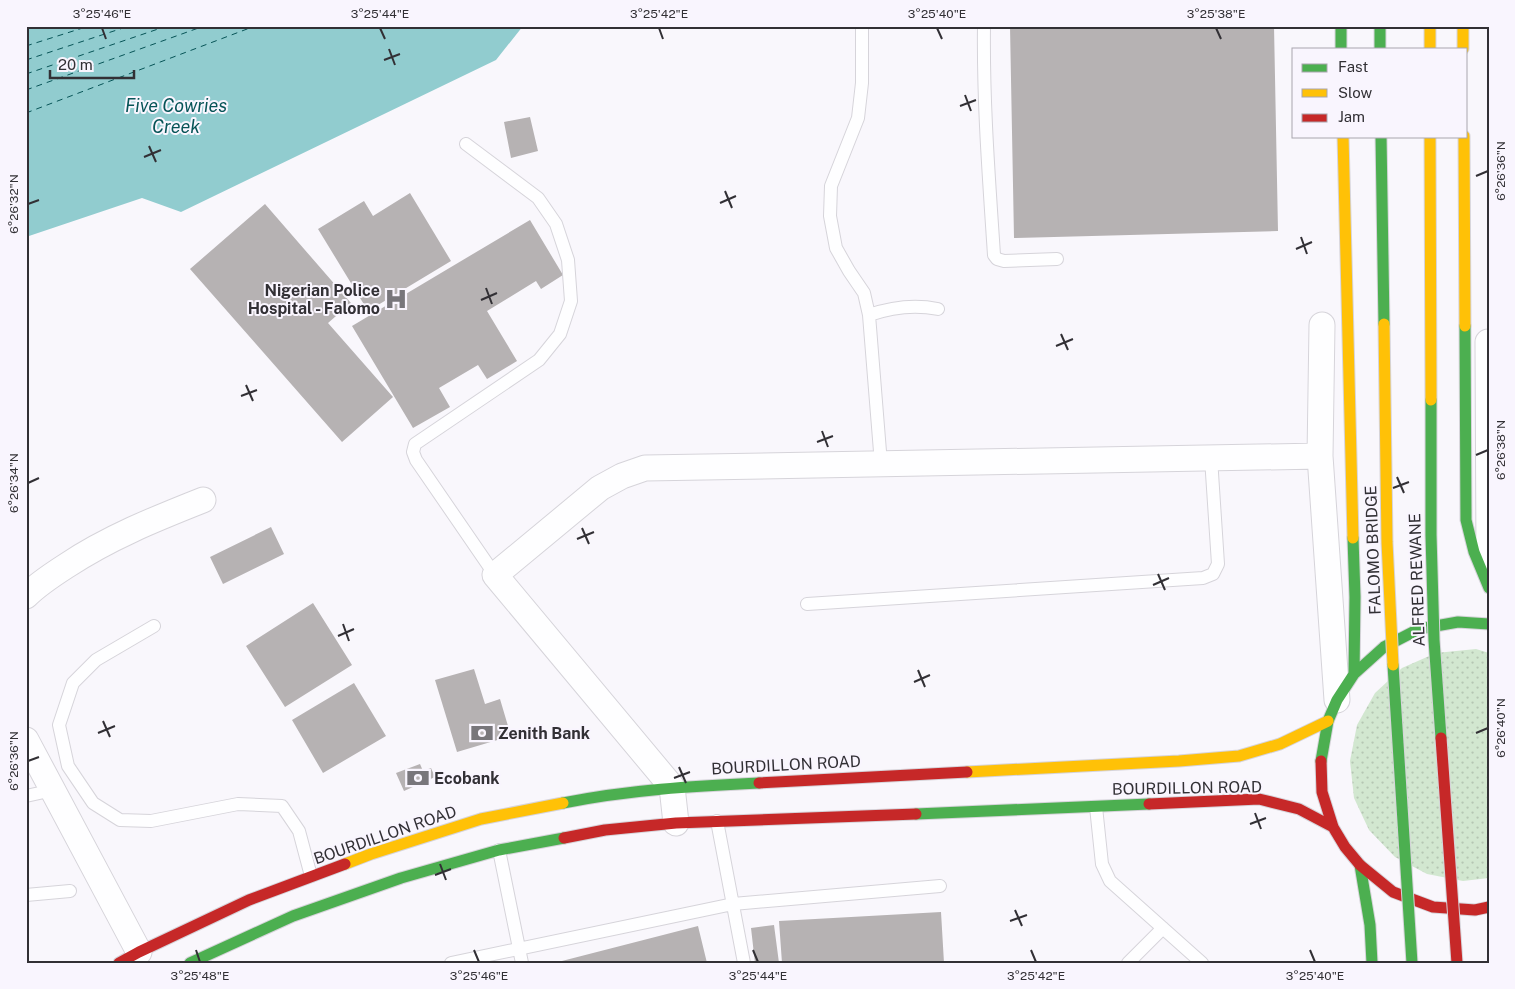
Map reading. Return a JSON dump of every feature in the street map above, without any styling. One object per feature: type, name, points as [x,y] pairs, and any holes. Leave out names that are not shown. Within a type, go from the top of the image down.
[{"type":"main road","points":[[1341,26],[1341,48]]},
{"type":"main road","points":[[1380,26],[1380,48]]},
{"type":"main road","points":[[1430,26],[1430,48]]},
{"type":"main road","points":[[1463,26],[1463,48]]},
{"type":"main road","points":[[1343,138],[1355,597],[1354,674]]},
{"type":"main road","name":"FALOMO BRIDGE","points":[[1381,138],[1388,542],[1393,658],[1412,963]]},
{"type":"main road","name":"ALFRED REWANE","points":[[1430,138],[1431,536],[1434,640],[1457,963]]},
{"type":"main road","points":[[1464,138],[1466,520],[1474,552],[1489,588]]},
{"type":"main road","points":[[1489,624],[1458,622],[1419,629],[1384,647],[1354,674],[1332,710],[1321,756],[1322,792],[1333,826],[1345,847],[1360,865],[1393,892],[1433,907],[1475,910],[1489,907]]},
{"type":"main road","name":"BOURDILLON ROAD","points":[[129,957],[249,900],[371,854],[481,819],[602,795],[672,787],[1179,762],[1239,756],[1280,744],[1332,710]]},
{"type":"main road","name":"BOURDILLON ROAD","points":[[190,963],[293,916],[401,878],[499,850],[605,830],[717,820],[1096,807],[1259,799],[1299,809],[1333,826]]},
{"type":"main road","points":[[1360,865],[1370,924],[1372,963]]},
{"type":"street","points":[[1322,325],[1320,456],[1332,710]]},
{"type":"street","points":[[1488,342],[1489,558]]},
{"type":"street","points":[[676,823],[672,787],[495,575],[600,488],[622,476],[645,468],[1320,456]]},
{"type":"street","points":[[26,596],[51,576],[88,552],[134,529],[203,500]]},
{"type":"street","points":[[26,740],[53,790],[129,957]]},
{"type":"lane","points":[[862,26],[862,83],[858,118],[831,186],[830,216],[836,248],[864,293],[869,315],[881,464]]},
{"type":"lane","points":[[984,26],[983,66],[994,255],[997,259],[1004,261],[1057,259]]},
{"type":"lane","points":[[466,144],[538,198],[556,224],[568,260],[571,301],[560,334],[539,360],[415,444],[413,452],[416,460],[495,575]]},
{"type":"lane","points":[[869,315],[901,306],[938,308]]},
{"type":"lane","points":[[807,604],[1203,578],[1213,574],[1218,564],[1211,458]]},
{"type":"lane","points":[[154,626],[96,660],[73,683],[59,725],[68,766],[93,803],[120,820],[151,821],[238,804],[282,806],[299,832],[311,876]]},
{"type":"lane","points":[[26,796],[53,790]]},
{"type":"lane","points":[[1096,807],[1102,864],[1110,881],[1202,963]]},
{"type":"lane","points":[[717,820],[744,963]]},
{"type":"lane","points":[[499,850],[522,963]]},
{"type":"lane","points":[[451,963],[733,904],[940,886]]},
{"type":"lane","points":[[26,895],[70,891]]},
{"type":"lane","points":[[1128,963],[1163,928]]},
{"type":"green space","points":[[1476,649],[1489,653],[1489,878],[1463,881],[1427,874],[1395,857],[1369,830],[1354,798],[1350,761],[1357,725],[1375,693],[1402,668],[1436,653]]},
{"type":"water","name":"Five Cowries Creek","points":[[26,26],[523,26],[496,60],[181,212],[142,198],[26,237]]},
{"type":"building","points":[[1010,26],[1274,26],[1278,231],[1014,238]]},
{"type":"building","points":[[530,117],[538,151],[511,158],[504,122]]},
{"type":"building","points":[[410,193],[451,261],[368,311],[318,229],[364,201],[373,216]]},
{"type":"building","points":[[265,204],[351,303],[328,323],[393,397],[342,442],[190,269]]},
{"type":"building","points":[[530,220],[563,275],[541,289],[536,281],[487,311],[517,361],[487,379],[478,365],[439,388],[450,407],[413,428],[352,326]]},
{"type":"building","points":[[271,527],[284,554],[223,584],[210,557]]},
{"type":"building","points":[[313,603],[352,665],[285,707],[246,646]]},
{"type":"building","points":[[474,669],[485,704],[500,699],[511,736],[457,752],[435,680]]},
{"type":"building","points":[[354,683],[386,736],[323,773],[292,720]]},
{"type":"building","points":[[420,764],[423,771],[431,768],[435,777],[404,791],[396,773]]},
{"type":"building","points":[[941,912],[944,963],[782,963],[779,921]]},
{"type":"building","points":[[774,925],[779,963],[755,963],[751,928]]},
{"type":"building","points":[[698,926],[707,963],[558,963],[558,962]]},
{"type":"ferry route","points":[[26,46],[89,26]]},
{"type":"ferry route","points":[[26,60],[129,26]]},
{"type":"ferry route","points":[[26,74],[167,26]]},
{"type":"ferry route","points":[[26,90],[204,26]]},
{"type":"ferry route","points":[[26,113],[255,26]]},
{"type":"traffic: fast","points":[[1341,26],[1341,48]]},
{"type":"traffic: fast","points":[[1380,26],[1380,48]]},
{"type":"traffic: fast","points":[[1381,138],[1384,324]]},
{"type":"traffic: fast","points":[[1465,326],[1466,520],[1474,552],[1489,588]]},
{"type":"traffic: fast","points":[[1431,400],[1431,535],[1434,640],[1441,738]]},
{"type":"traffic: fast","points":[[1353,538],[1355,597],[1354,674]]},
{"type":"traffic: fast","points":[[1321,761],[1328,721],[1337,700],[1354,674],[1384,647],[1419,629],[1458,622],[1489,624]]},
{"type":"traffic: fast","points":[[1393,665],[1412,963]]},
{"type":"traffic: fast","points":[[563,803],[661,789],[759,783]]},
{"type":"traffic: fast","points":[[916,814],[1149,804]]},
{"type":"traffic: fast","points":[[190,963],[293,916],[401,878],[499,850],[564,838]]},
{"type":"traffic: fast","points":[[1360,865],[1370,925],[1372,963]]},
{"type":"traffic: slow","points":[[1430,26],[1430,48]]},
{"type":"traffic: slow","points":[[1463,26],[1463,48]]},
{"type":"traffic: slow","points":[[1343,138],[1353,538]]},
{"type":"traffic: slow","points":[[1430,138],[1431,400]]},
{"type":"traffic: slow","points":[[1464,138],[1465,326]]},
{"type":"traffic: slow","points":[[1384,324],[1387,542],[1393,665]]},
{"type":"traffic: slow","points":[[967,772],[1239,756],[1280,744],[1328,721]]},
{"type":"traffic: slow","points":[[345,864],[481,819],[563,803]]},
{"type":"traffic: jam","points":[[1441,738],[1457,963]]},
{"type":"traffic: jam","points":[[1321,761],[1322,792],[1333,827],[1345,847],[1360,865],[1393,892],[1433,907],[1475,910],[1489,907]]},
{"type":"traffic: jam","points":[[759,783],[967,772]]},
{"type":"traffic: jam","points":[[1149,804],[1259,799],[1299,809],[1333,827]]},
{"type":"traffic: jam","points":[[564,838],[605,830],[676,823],[916,814]]},
{"type":"traffic: jam","points":[[119,963],[249,900],[345,864]]},
{"type":"place","name":"Nigerian Police Hospital - Falomo","points":[[396,299]]},
{"type":"place","name":"Zenith Bank","points":[[482,733]]},
{"type":"place","name":"Ecobank","points":[[418,778]]}]
